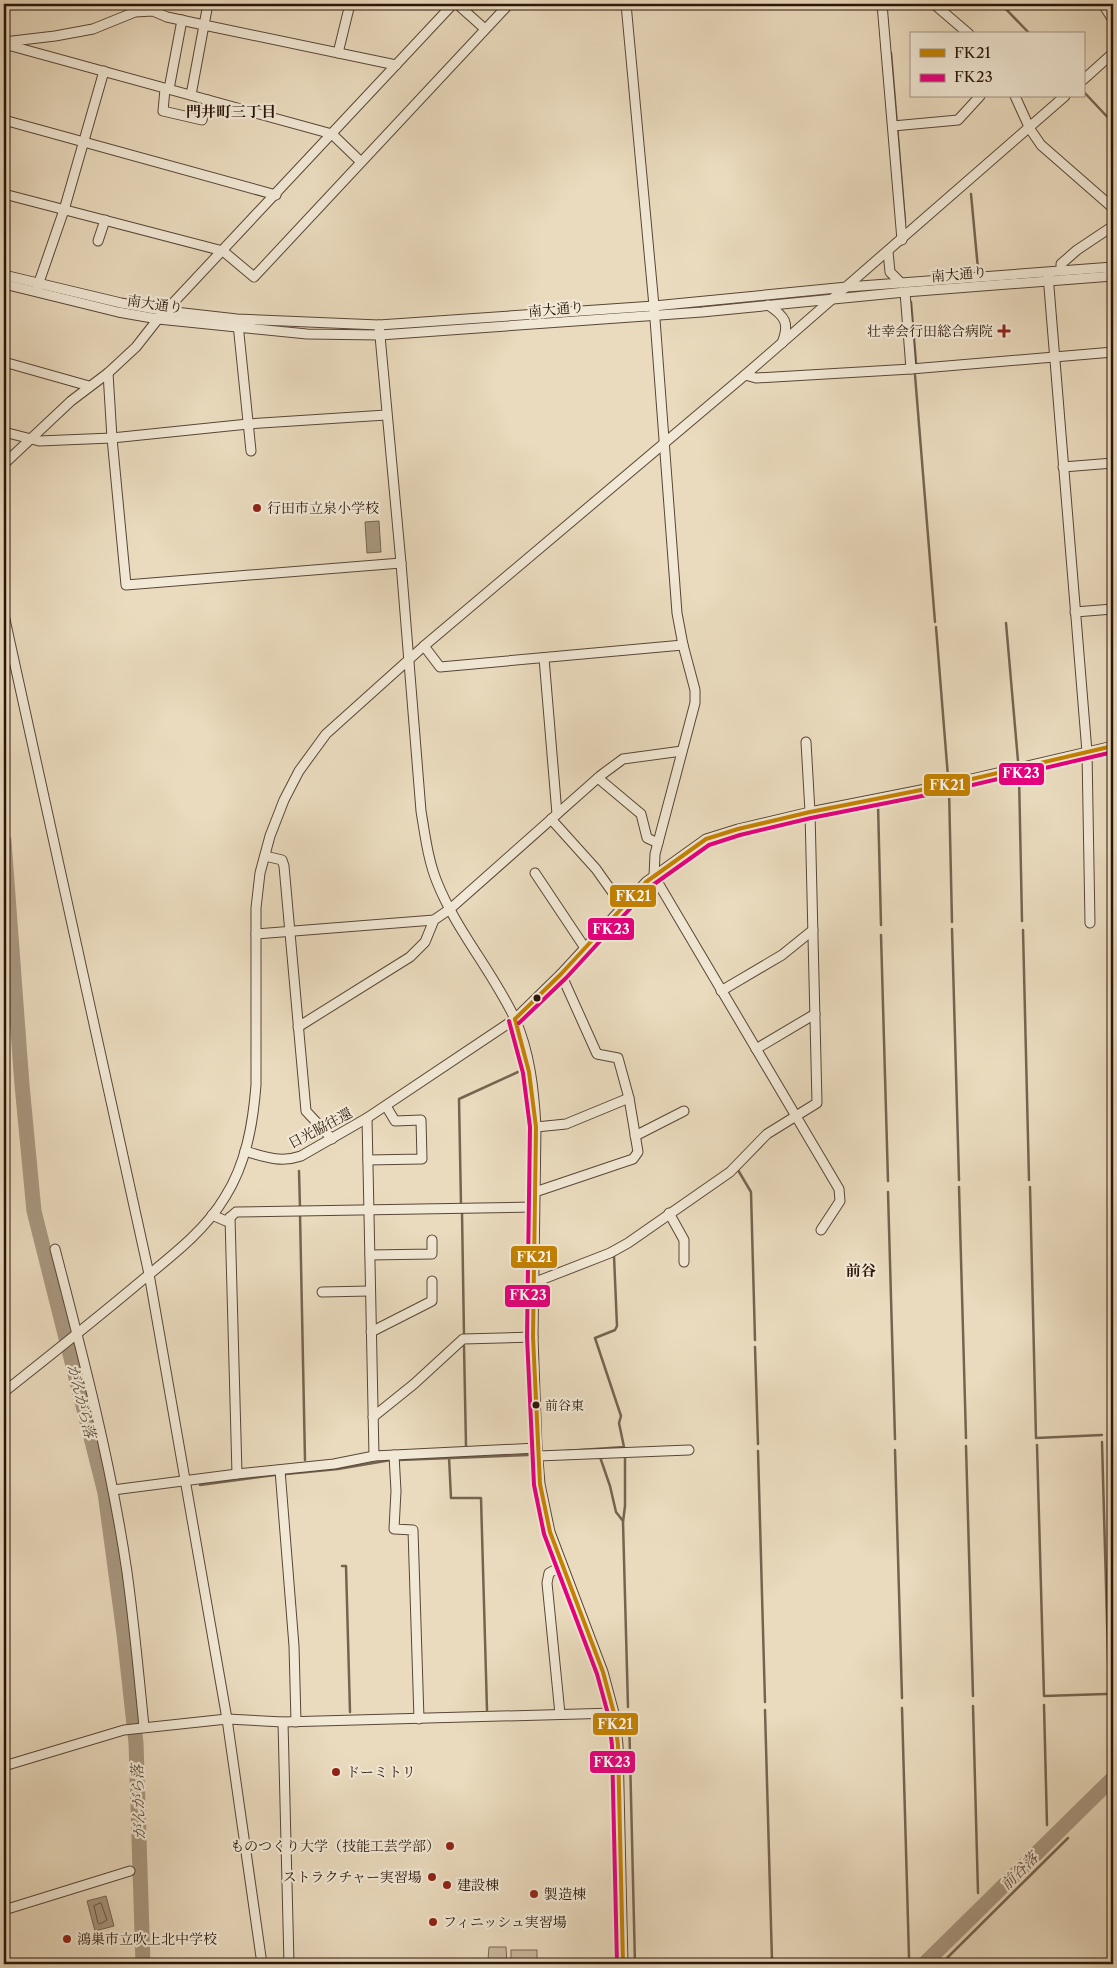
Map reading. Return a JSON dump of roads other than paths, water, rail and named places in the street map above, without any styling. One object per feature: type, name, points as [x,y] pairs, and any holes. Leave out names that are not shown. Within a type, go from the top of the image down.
[{"type":"street","points":[[191,96],[208,4]]},
{"type":"street","points":[[338,53],[350,4]]},
{"type":"street","points":[[4,464],[89,386],[108,373],[136,347],[158,319],[453,4]]},
{"type":"street","points":[[458,4],[485,29]]},
{"type":"street","points":[[4,194],[223,251],[254,277],[509,4]]},
{"type":"street","points":[[626,4],[654,310],[677,613],[695,690],[695,703],[658,843],[654,876],[839,1189],[840,1201],[820,1230]]},
{"type":"street","points":[[882,4],[902,240]]},
{"type":"street","points":[[934,4],[967,32]]},
{"type":"street","points":[[1102,4],[1113,20]]},
{"type":"street","points":[[4,43],[55,36],[93,28],[151,6],[182,20],[396,65]]},
{"type":"street","points":[[182,20],[163,111],[202,120],[208,100]]},
{"type":"street","points":[[4,43],[332,134],[361,162]]},
{"type":"street","points":[[1084,79],[1113,53]]},
{"type":"street","points":[[35,293],[64,210],[104,72]]},
{"type":"street","points":[[893,126],[958,120],[978,98]]},
{"type":"street","points":[[1016,98],[1030,129],[1041,145],[1113,208]]},
{"type":"street","points":[[4,1392],[192,1237],[212,1215],[234,1180],[245,1151],[254,1114],[258,889],[270,836],[284,800],[310,755],[326,734],[424,646],[782,343],[1030,129],[1063,98]]},
{"type":"street","points":[[4,120],[276,195]]},
{"type":"street","points":[[98,241],[105,220]]},
{"type":"street","points":[[1061,271],[1062,264],[1076,250],[1113,226]]},
{"type":"street","points":[[888,252],[890,272],[901,283]]},
{"type":"street","name":"南大通り","points":[[4,284],[35,293],[158,319],[238,323],[379,325],[654,310],[702,312],[905,292],[1048,276],[1061,271],[1113,267]]},
{"type":"street","name":"南大通り","points":[[4,275],[166,311],[238,323],[307,334],[380,336],[654,310],[847,287],[1048,276],[1113,276]]},
{"type":"street","points":[[1048,276],[1062,467],[1087,752],[1090,923]]},
{"type":"street","points":[[905,292],[911,368]]},
{"type":"street","points":[[768,305],[783,317],[786,325],[786,333],[782,343]]},
{"type":"street","points":[[238,323],[251,451]]},
{"type":"street","points":[[379,325],[421,812],[427,850],[437,882],[450,909],[515,1019],[531,1072],[536,1127],[533,1337],[537,1452],[544,1505],[550,1532],[603,1672],[614,1713],[618,1745],[623,1964]]},
{"type":"street","points":[[745,374],[756,378],[1113,352]]},
{"type":"street","points":[[4,362],[89,386]]},
{"type":"street","points":[[108,373],[112,438],[126,585],[401,563]]},
{"type":"street","points":[[4,432],[32,440],[112,438],[248,424],[386,414]]},
{"type":"street","points":[[1062,467],[1113,463]]},
{"type":"street","points":[[1075,612],[1113,609]]},
{"type":"street","points":[[4,615],[149,1274],[187,1481],[227,1719],[262,1964]]},
{"type":"street","points":[[424,646],[440,667],[683,645]]},
{"type":"street","points":[[544,658],[554,816],[623,907]]},
{"type":"street","points":[[533,1283],[610,1253],[628,1243],[730,1172],[767,1134],[818,1103],[810,812],[806,742]]},
{"type":"street","name":"日光脇往還","points":[[245,1151],[264,1157],[284,1160],[301,1156],[386,1106],[515,1019],[561,974],[654,876],[706,839],[738,828],[946,785],[1113,746]]},
{"type":"street","points":[[256,934],[434,920],[450,909],[554,816],[623,759],[682,751]]},
{"type":"street","points":[[598,778],[641,814],[647,838],[658,843]]},
{"type":"street","points":[[265,856],[282,860],[284,866],[306,1112],[332,1139]]},
{"type":"street","points":[[534,873],[585,948]]},
{"type":"street","points":[[298,1027],[410,957],[426,942],[434,920]]},
{"type":"street","points":[[721,991],[782,956],[813,930]]},
{"type":"street","points":[[535,1192],[632,1159],[638,1152],[629,1098],[618,1058],[597,1054],[561,974]]},
{"type":"street","points":[[756,1049],[815,1014]]},
{"type":"street","points":[[536,1127],[566,1124],[629,1098]]},
{"type":"street","points":[[368,1160],[422,1159],[421,1120],[395,1121],[386,1106]]},
{"type":"street","points":[[635,1136],[684,1111]]},
{"type":"street","points":[[367,1118],[374,1456]]},
{"type":"street","points":[[212,1215],[226,1221],[236,1212],[534,1207]]},
{"type":"street","points":[[669,1213],[684,1240],[684,1262]]},
{"type":"street","points":[[230,1217],[237,1474]]},
{"type":"street","points":[[370,1255],[432,1254],[432,1240]]},
{"type":"street","points":[[55,1249],[113,1490],[127,1572],[143,1727]]},
{"type":"street","points":[[371,1332],[432,1301],[432,1281]]},
{"type":"street","points":[[322,1292],[370,1291]]},
{"type":"street","points":[[372,1417],[414,1384],[463,1339],[533,1337]]},
{"type":"street","points":[[113,1490],[334,1464],[374,1456],[689,1450]]},
{"type":"street","points":[[394,1455],[396,1491],[394,1529],[414,1530],[419,1718]]},
{"type":"street","points":[[280,1470],[294,1646],[296,1722]]},
{"type":"street","points":[[560,1714],[546,1583],[549,1573],[562,1566]]},
{"type":"street","points":[[4,1766],[125,1730],[227,1719],[296,1722],[614,1713]]},
{"type":"street","points":[[283,1722],[289,1964]]},
{"type":"street","points":[[4,1910],[130,1871]]},
{"type":"water","points":[[379,521],[381,552],[367,553],[365,522]]},
{"type":"water","points":[[106,1896],[114,1926],[95,1931],[87,1901]]},
{"type":"waterway","points":[[1001,4],[1028,32]]},
{"type":"waterway","points":[[891,53],[905,222]]},
{"type":"waterway","points":[[1084,92],[1113,123]]},
{"type":"waterway","points":[[971,194],[978,269]]},
{"type":"waterway","points":[[911,302],[916,363]]},
{"type":"waterway","points":[[915,375],[935,622]]},
{"type":"waterway","points":[[1006,623],[1018,761]]},
{"type":"waterway","points":[[936,627],[948,777]]},
{"type":"waterway","points":[[1019,775],[1022,921]]},
{"type":"waterway","points":[[949,789],[952,922]]},
{"type":"waterway","points":[[878,804],[881,925]]},
{"type":"waterway","name":"がんがら落","points":[[4,841],[22,1085],[34,1211],[105,1493],[124,1634],[136,1743],[143,1964]]},
{"type":"waterway","points":[[952,929],[959,1180]]},
{"type":"waterway","points":[[1023,930],[1029,1180]]},
{"type":"waterway","points":[[881,935],[888,1181]]},
{"type":"waterway","points":[[461,1205],[459,1099],[520,1071]]},
{"type":"waterway","points":[[738,1170],[751,1192],[755,1340]]},
{"type":"waterway","points":[[299,1171],[300,1208]]},
{"type":"waterway","points":[[959,1187],[966,1438]]},
{"type":"waterway","points":[[1030,1187],[1036,1438],[1102,1435]]},
{"type":"waterway","points":[[888,1192],[895,1439]]},
{"type":"waterway","points":[[462,1212],[464,1336]]},
{"type":"waterway","points":[[300,1214],[305,1460]]},
{"type":"waterway","points":[[566,1451],[624,1447],[619,1423],[621,1416],[595,1338],[615,1330],[617,1326],[614,1256]]},
{"type":"waterway","points":[[464,1346],[466,1446]]},
{"type":"waterway","points":[[755,1347],[758,1444]]},
{"type":"waterway","points":[[1108,1435],[1113,1435]]},
{"type":"waterway","points":[[1102,1442],[1109,1692]]},
{"type":"waterway","points":[[1108,1443],[1113,1638]]},
{"type":"waterway","points":[[1037,1445],[1044,1696],[1106,1694]]},
{"type":"waterway","points":[[966,1446],[973,1696]]},
{"type":"waterway","points":[[895,1450],[902,1698]]},
{"type":"waterway","points":[[758,1451],[765,1702]]},
{"type":"waterway","points":[[399,1460],[528,1455]]},
{"type":"waterway","points":[[625,1456],[625,1506],[623,1522],[628,1707]]},
{"type":"waterway","points":[[449,1457],[451,1498],[481,1498],[487,1710]]},
{"type":"waterway","points":[[600,1457],[610,1486],[616,1512],[623,1521]]},
{"type":"waterway","points":[[286,1474],[338,1469],[391,1460]]},
{"type":"waterway","points":[[200,1485],[275,1475]]},
{"type":"waterway","points":[[342,1566],[346,1566],[350,1712]]},
{"type":"waterway","points":[[1044,1705],[1047,1825]]},
{"type":"waterway","points":[[973,1706],[978,1893]]},
{"type":"waterway","points":[[902,1708],[909,1957]]},
{"type":"waterway","points":[[765,1710],[772,1961]]},
{"type":"waterway","points":[[629,1714],[635,1964]]},
{"type":"waterway","name":"前谷落","points":[[924,1964],[1113,1778]]},
{"type":"waterway","points":[[941,1964],[1068,1838]]},
{"type":"place","name":"壮幸会行田総合病院","points":[[1004,331]]},
{"type":"place","name":"行田市立泉小学校","points":[[257,508]]},
{"type":"place","name":"前谷東","points":[[536,1405]]},
{"type":"place","name":"ドーミトリ","points":[[336,1772]]},
{"type":"place","name":"ものつくり大学（技能工芸学部）","points":[[450,1846]]},
{"type":"place","name":"ストラクチャー実習場","points":[[432,1877]]},
{"type":"place","name":"建設棟","points":[[447,1885]]},
{"type":"place","name":"製造棟","points":[[534,1894]]},
{"type":"place","name":"フィニッシュ実習場","points":[[433,1922]]},
{"type":"place","name":"鴻巣市立吹上北中学校","points":[[67,1939]]},
{"type":"district","name":"門井町三丁目","points":[[231,111]]},
{"type":"district","name":"前谷","points":[[861,1270]]}]
